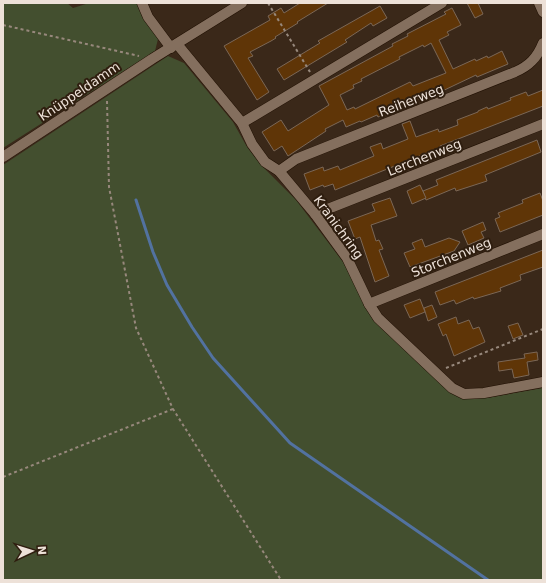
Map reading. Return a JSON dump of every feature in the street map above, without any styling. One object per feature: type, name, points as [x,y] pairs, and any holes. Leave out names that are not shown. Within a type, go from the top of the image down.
[{"type":"street","name":"Kranichring","points":[[142,3],[148,17],[242,123],[252,144],[265,162],[279,171],[315,214],[347,258],[369,304],[378,318],[452,388],[464,394],[484,393],[543,382]]},
{"type":"street","name":"Knüppeldamm","points":[[3,157],[152,59],[242,3]]},
{"type":"street","points":[[242,123],[442,3]]},
{"type":"street","points":[[539,3],[543,12]]},
{"type":"street","name":"Reiherweg","points":[[279,171],[296,159],[525,68],[534,59],[543,43]]},
{"type":"street","name":"Lerchenweg","points":[[315,214],[543,124]]},
{"type":"street","name":"Storchenweg","points":[[369,304],[543,234]]},
{"type":"path","points":[[268,3],[315,79]]},
{"type":"path","points":[[3,25],[152,59]]},
{"type":"path","points":[[107,89],[109,187],[136,328],[173,409],[281,580]]},
{"type":"path","points":[[436,372],[543,329]]},
{"type":"path","points":[[3,477],[173,409]]},
{"type":"green space","points":[[3,3],[67,3],[73,8],[89,3],[138,3],[146,20],[158,39],[155,51],[3,148]]},
{"type":"green space","points":[[168,56],[184,63],[233,122],[247,147],[262,166],[296,200],[343,262],[373,320],[463,398],[487,398],[543,388],[543,580],[3,580],[3,165]]},
{"type":"building","points":[[300,3],[328,3],[297,22],[298,23],[275,37],[276,38],[250,52],[253,56],[248,58],[269,92],[257,100],[224,46],[270,20],[268,16],[281,8],[284,13]]},
{"type":"building","points":[[467,3],[478,3],[483,14],[475,18]]},
{"type":"building","points":[[380,6],[387,18],[373,26],[371,23],[345,40],[347,42],[284,80],[277,69],[320,43],[318,41]]},
{"type":"building","points":[[452,8],[461,25],[447,32],[449,35],[439,40],[453,69],[475,59],[476,61],[487,56],[488,58],[502,51],[508,64],[477,77],[476,75],[436,94],[435,92],[419,100],[418,98],[378,117],[377,115],[346,127],[343,120],[325,129],[326,131],[288,156],[282,146],[274,151],[262,132],[281,120],[288,131],[329,105],[319,86],[393,46],[392,44],[408,36],[407,34],[446,14],[444,12]],"holes":[[[431,43],[446,73],[413,86],[410,82],[355,109],[354,107],[347,110],[340,95],[354,88],[353,85],[362,81],[361,79],[400,59],[399,57],[423,45],[424,47]]]},
{"type":"building","points":[[543,90],[543,106],[440,146],[440,153],[431,156],[429,152],[335,190],[333,184],[324,187],[323,185],[310,190],[304,174],[323,167],[324,171],[338,166],[340,170],[374,156],[370,147],[381,143],[383,149],[408,139],[402,124],[410,121],[416,137],[438,129],[439,132],[458,125],[457,120],[487,107],[488,109],[526,92],[528,96]]},
{"type":"building","points":[[537,140],[541,152],[485,175],[487,181],[456,191],[455,188],[426,200],[423,191],[438,185],[436,180]]},
{"type":"building","points":[[420,185],[426,198],[412,204],[407,191]]},
{"type":"building","points":[[540,193],[543,201],[543,215],[500,232],[495,219],[500,217],[498,213],[523,203],[522,200]]},
{"type":"building","points":[[390,198],[397,216],[371,225],[376,241],[379,240],[383,249],[379,250],[389,276],[375,282],[360,237],[355,239],[348,221],[375,211],[372,204]]},
{"type":"building","points":[[483,222],[486,230],[481,232],[484,238],[468,245],[462,231]]},
{"type":"building","points":[[449,238],[460,242],[454,251],[410,267],[404,253],[415,249],[412,243],[422,239],[425,247]]},
{"type":"building","points":[[543,250],[543,267],[520,275],[521,280],[500,288],[501,291],[474,299],[473,297],[456,304],[454,300],[440,305],[435,292]]},
{"type":"building","points":[[420,299],[425,312],[410,318],[404,305]]},
{"type":"building","points":[[432,305],[437,317],[428,321],[424,308]]},
{"type":"building","points":[[456,317],[458,324],[469,320],[473,329],[479,327],[485,342],[454,356],[446,334],[443,336],[438,324]]},
{"type":"building","points":[[518,323],[523,335],[513,339],[508,326]]},
{"type":"building","points":[[537,352],[538,360],[527,362],[529,375],[514,378],[512,369],[499,371],[498,362],[525,358],[524,354]]},
{"type":"waterway","points":[[136,200],[153,252],[167,285],[192,327],[213,358],[290,443],[488,580]]}]
